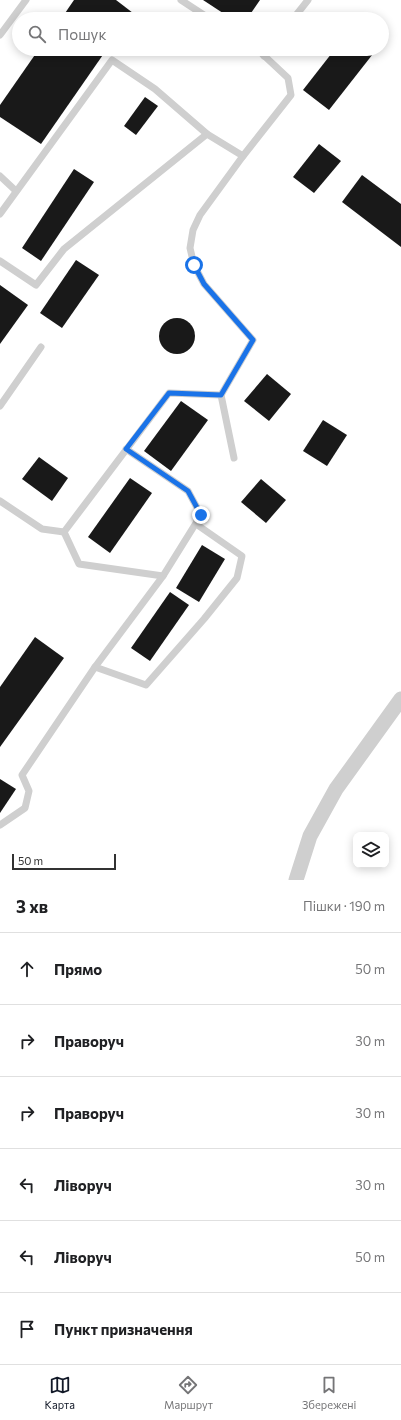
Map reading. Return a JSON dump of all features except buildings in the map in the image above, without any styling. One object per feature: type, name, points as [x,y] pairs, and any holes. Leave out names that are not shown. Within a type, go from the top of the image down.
[{"type":"street","points":[[296,880],[310,836],[336,789],[401,699]]},
{"type":"lane","points":[[17,12],[26,0]]},
{"type":"lane","points":[[180,0],[199,12]]},
{"type":"lane","points":[[299,12],[308,0]]},
{"type":"lane","points":[[0,35],[12,19]]},
{"type":"lane","points":[[234,458],[221,395],[253,340],[204,284],[194,265],[190,248],[193,230],[200,215],[243,156],[291,95],[288,78],[264,56]]},
{"type":"lane","points":[[0,214],[112,60],[155,89],[207,134],[243,156]]},
{"type":"lane","points":[[0,261],[36,285],[64,249],[207,134]]},
{"type":"lane","points":[[0,176],[16,191]]},
{"type":"lane","points":[[0,406],[41,347]]},
{"type":"lane","points":[[64,532],[169,393],[221,395]]},
{"type":"lane","points":[[0,824],[25,808],[29,791],[22,775],[94,667],[163,576],[201,515],[188,491],[126,449]]},
{"type":"lane","points":[[0,500],[42,529],[64,532]]},
{"type":"lane","points":[[94,667],[146,685],[204,619],[237,578],[242,556],[196,524]]},
{"type":"lane","points":[[64,532],[79,564],[163,576]]},
{"type":"route","points":[[194,265],[204,284],[253,340],[221,395],[169,393],[126,449],[188,491],[201,515]]}]
